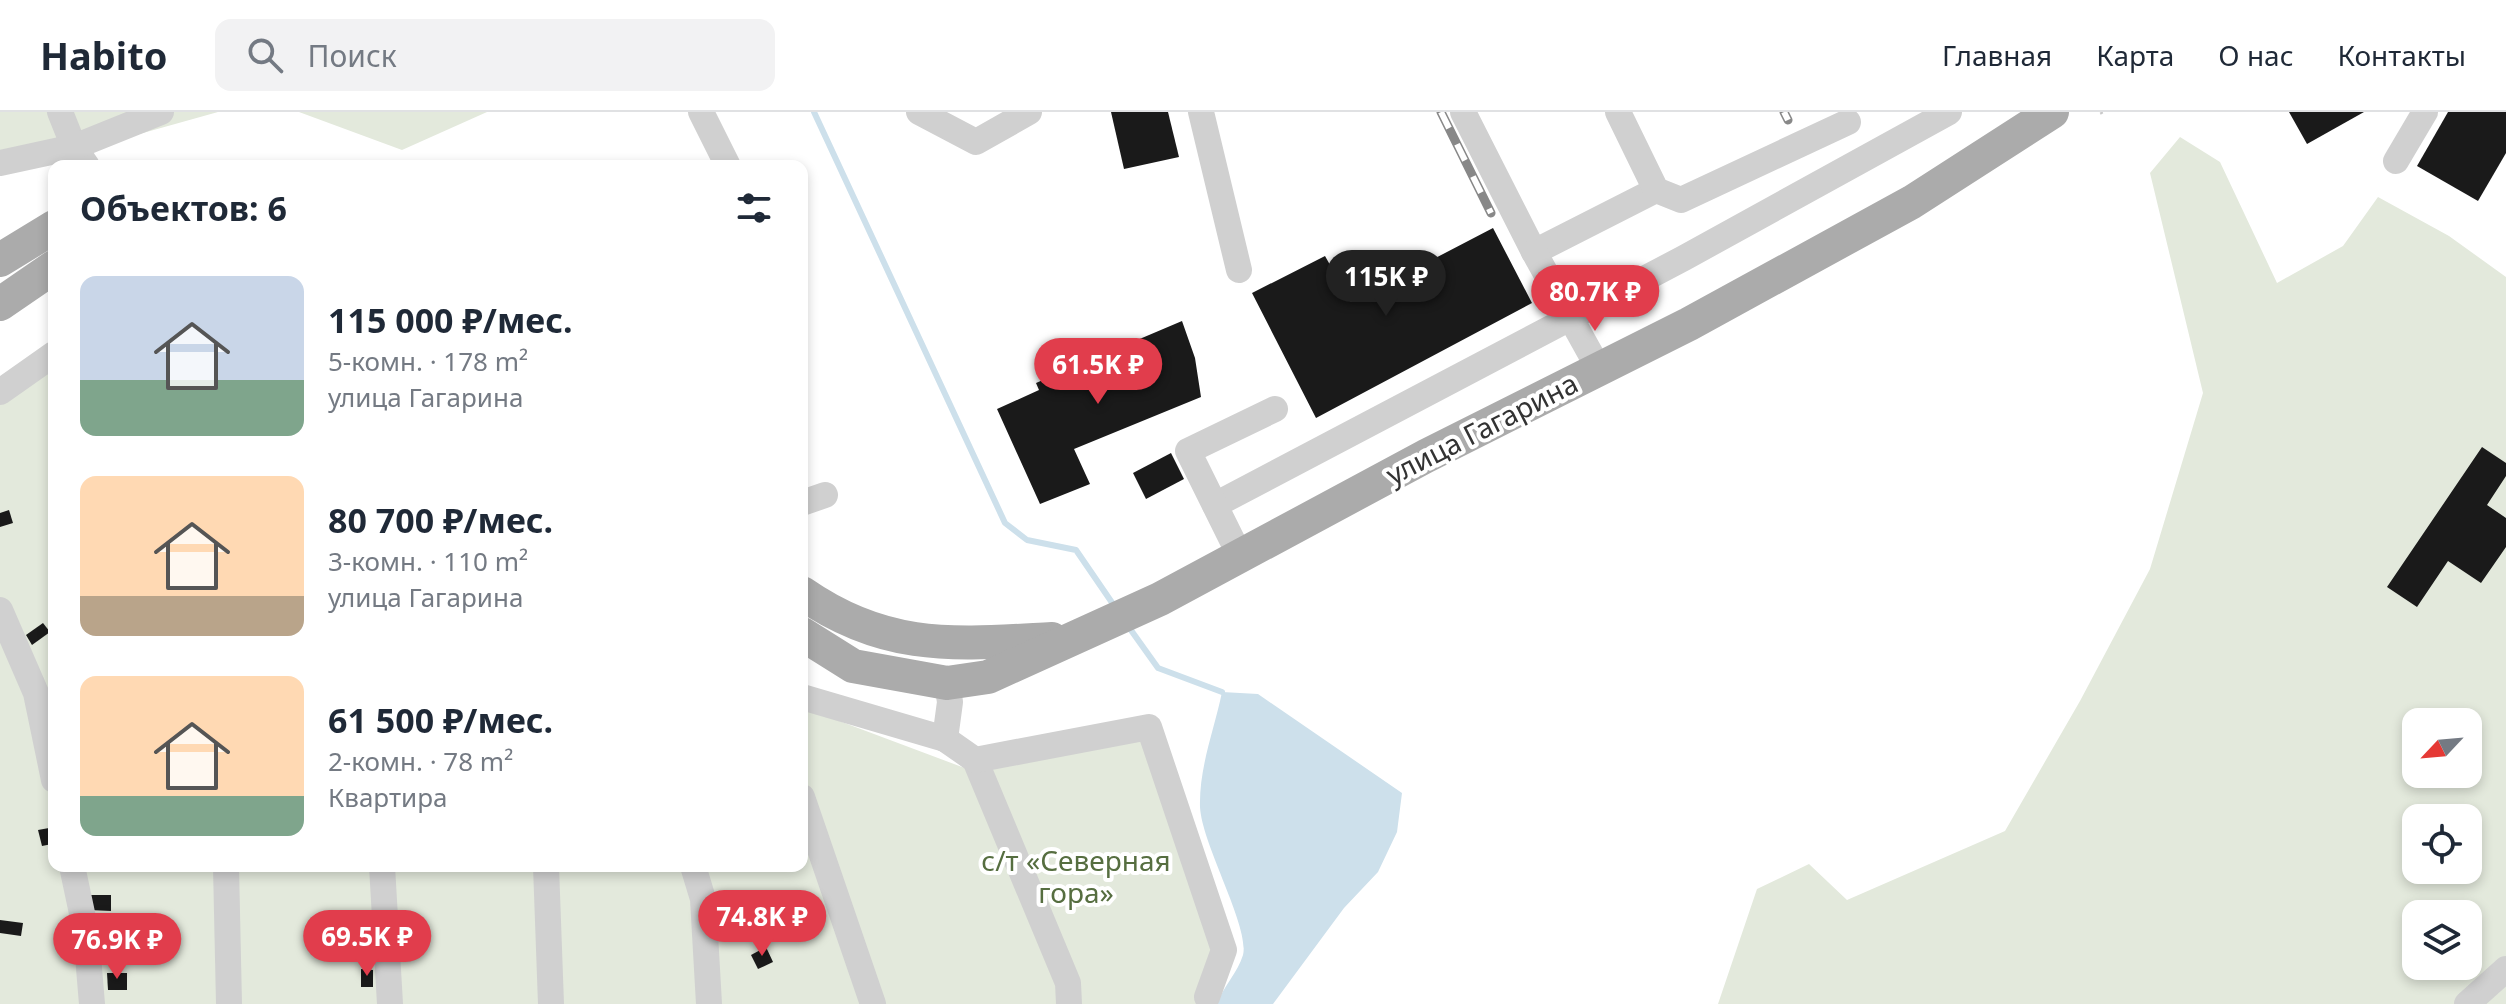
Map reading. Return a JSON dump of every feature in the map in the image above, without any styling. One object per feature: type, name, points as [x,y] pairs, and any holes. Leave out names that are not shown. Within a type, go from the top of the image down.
[{"type":"main road","name":"улица Гагарина","points":[[808,638],[853,666],[947,683],[988,677],[1068,638],[1160,599],[1426,456],[1689,324],[1912,202],[2045,114]]},
{"type":"main road","points":[[0,260],[48,231]]},
{"type":"main road","points":[[0,304],[48,271]]},
{"type":"main road","points":[[808,597],[825,609],[872,630],[938,644],[1068,638]]},
{"type":"street","points":[[60,112],[81,156]]},
{"type":"street","points":[[0,163],[81,156],[161,112]]},
{"type":"street","points":[[701,112],[725,160]]},
{"type":"street","points":[[919,112],[976,142],[1029,112]]},
{"type":"street","points":[[1201,112],[1239,270]]},
{"type":"street","points":[[1463,112],[1534,252],[1599,369]]},
{"type":"street","points":[[1618,112],[1656,190],[1681,200],[1848,122]]},
{"type":"street","points":[[1215,505],[1570,318],[1949,112]]},
{"type":"street","points":[[2396,161],[2425,112]]},
{"type":"street","points":[[1534,252],[1656,190]]},
{"type":"street","points":[[0,392],[48,358]]},
{"type":"street","points":[[1240,556],[1188,451],[1275,409]]},
{"type":"street","points":[[0,610],[45,689],[48,719]]},
{"type":"street","points":[[945,739],[950,702],[947,683]]},
{"type":"street","points":[[808,699],[945,739],[975,760],[1068,983],[1069,1004]]},
{"type":"street","points":[[975,760],[1149,727],[1224,950],[1207,997]]},
{"type":"street","points":[[808,814],[873,1004]]},
{"type":"street","points":[[73,872],[86,932],[92,1004]]},
{"type":"street","points":[[226,872],[229,1004]]},
{"type":"street","points":[[382,872],[390,1004]]},
{"type":"street","points":[[546,872],[551,1004]]},
{"type":"street","points":[[695,872],[703,899],[709,1004]]},
{"type":"street","points":[[2467,1004],[2506,969]]},
{"type":"green space","points":[[0,112],[218,112],[0,173]]},
{"type":"green space","points":[[299,112],[487,112],[402,150]]},
{"type":"green space","points":[[2180,137],[2220,162],[2277,283],[2343,246],[2378,197],[2449,236],[2506,277],[2506,1004],[1718,1004],[1757,889],[1809,864],[1847,900],[2005,831],[2080,701],[2150,569],[2203,393],[2150,173]]},
{"type":"green space","name":"с/т «Северная гора»","points":[[48,371],[48,872],[808,872],[808,709],[970,770],[1162,730],[1233,952],[1208,1004],[0,1004],[0,402]]},
{"type":"water","points":[[1222,692],[1258,694],[1402,793],[1397,832],[1378,872],[1344,908],[1273,1004],[1217,1004],[1243,955],[1240,925],[1209,842],[1200,807],[1204,763]]},
{"type":"building","points":[[1111,112],[1168,112],[1179,157],[1124,169]]},
{"type":"building","points":[[2289,112],[2364,112],[2307,144]]},
{"type":"building","points":[[2448,112],[2506,112],[2506,153],[2478,201],[2417,166]]},
{"type":"building","points":[[1493,228],[1532,303],[1316,418],[1252,293],[1325,256],[1351,302]]},
{"type":"building","points":[[1182,321],[1195,358],[1201,397],[1074,449],[1090,484],[1040,504],[997,409],[1039,390],[1036,383]]},
{"type":"building","points":[[2482,447],[2506,463],[2506,476],[2487,505],[2506,518],[2506,547],[2481,583],[2448,561],[2417,607],[2387,587]]},
{"type":"building","points":[[1171,453],[1184,479],[1146,499],[1133,473]]},
{"type":"building","points":[[9,510],[13,523],[0,527],[0,513]]},
{"type":"building","points":[[43,623],[48,629],[48,633],[32,645],[26,635]]},
{"type":"building","points":[[48,828],[48,845],[42,846],[38,830]]},
{"type":"building","points":[[90,895],[111,895],[111,911],[89,910]]},
{"type":"building","points":[[0,920],[23,923],[21,936],[0,933]]},
{"type":"building","points":[[766,947],[773,962],[758,969],[751,955]]},
{"type":"building","points":[[361,969],[373,970],[373,987],[361,987]]},
{"type":"building","points":[[107,973],[127,973],[127,990],[108,990]]},
{"type":"waterway","points":[[814,112],[1005,523],[1027,540],[1076,550],[1115,607]]},
{"type":"waterway","points":[[1128,626],[1158,668],[1222,692]]},
{"type":"railway","points":[[1441,112],[1491,213]]},
{"type":"railway","points":[[1784,112],[1788,120]]}]
